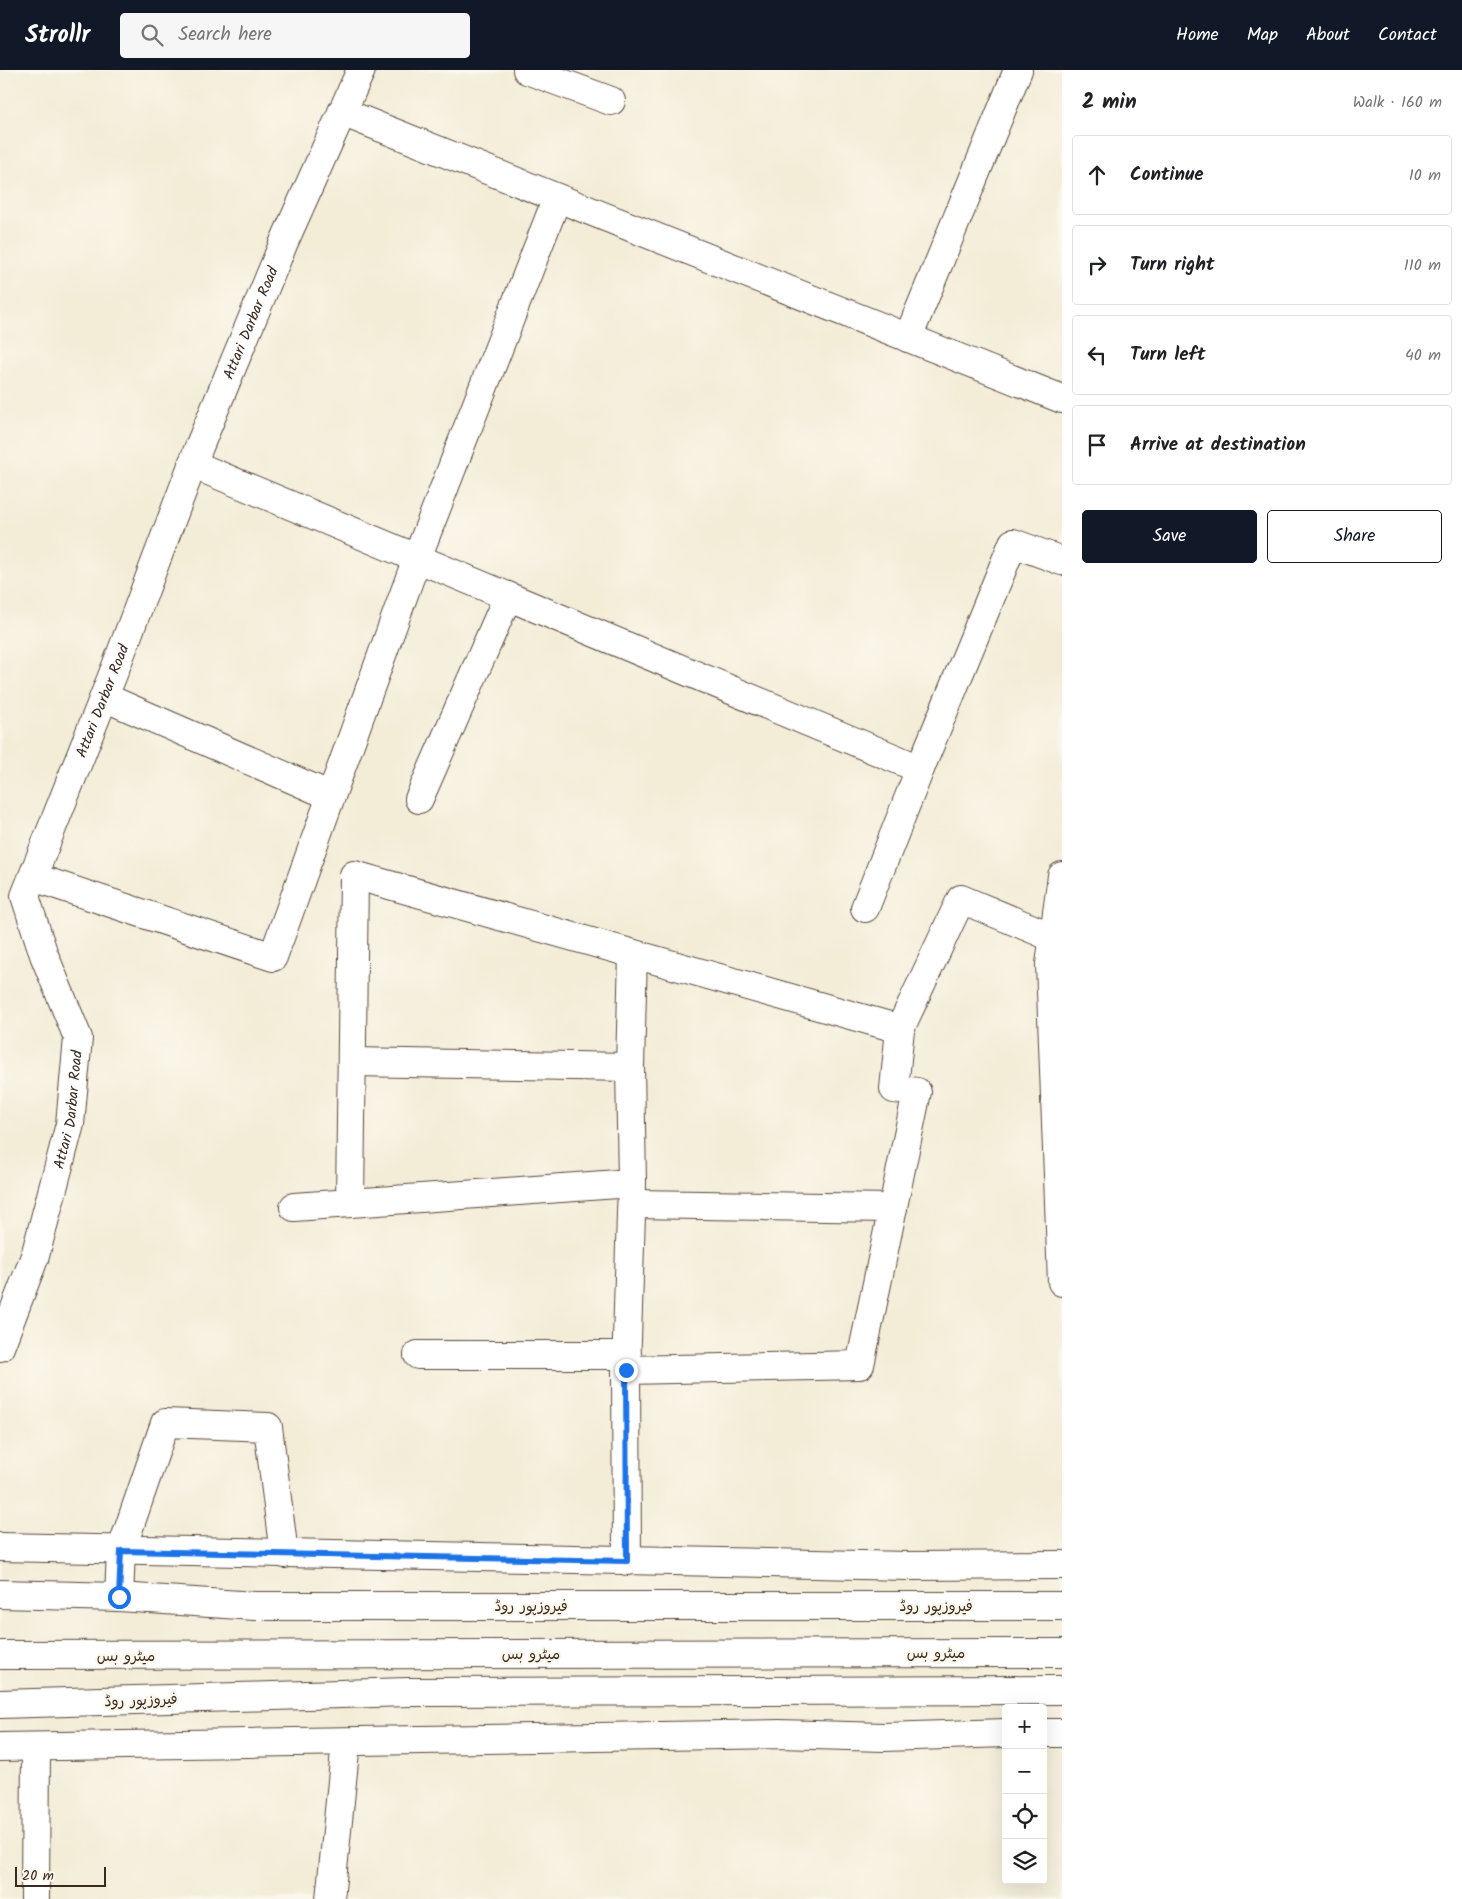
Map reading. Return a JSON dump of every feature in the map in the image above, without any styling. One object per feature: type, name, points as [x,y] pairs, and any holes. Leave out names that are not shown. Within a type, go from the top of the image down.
[{"type":"street","name":"Attari Darbar Road","points":[[0,1347],[35,1256],[68,1134],[78,1038],[44,955],[25,896],[104,697],[192,464],[284,242],[361,70]]},
{"type":"street","points":[[527,70],[611,101]]},
{"type":"street","points":[[908,338],[1018,70]]},
{"type":"street","points":[[342,112],[1062,399]]},
{"type":"street","points":[[32,877],[273,957],[417,558],[557,198]]},
{"type":"street","points":[[192,464],[920,769]]},
{"type":"street","points":[[865,908],[1013,543],[1062,561]]},
{"type":"street","points":[[419,799],[508,596]]},
{"type":"street","points":[[104,697],[331,796]]},
{"type":"street","points":[[350,1203],[354,875],[900,1029]]},
{"type":"street","points":[[1062,876],[1050,964],[1062,1282]]},
{"type":"street","points":[[418,1355],[626,1363],[860,1365],[917,1092],[894,1089],[900,1029],[961,899],[1057,923]]},
{"type":"street","points":[[627,1561],[626,1363],[632,1194],[630,1067],[633,954]]},
{"type":"street","points":[[352,1062],[630,1067]]},
{"type":"street","points":[[294,1207],[350,1203],[632,1194],[894,1208]]},
{"type":"street","points":[[119,1597],[121,1551],[165,1423],[268,1427],[284,1554]]},
{"type":"street","points":[[0,1547],[908,1566],[1062,1565]]},
{"type":"street","name":"فیروزپور روڈ","points":[[0,1594],[119,1597],[255,1606],[1062,1606]]},
{"type":"street","name":"میٹرو بس","points":[[0,1655],[1062,1652]]},
{"type":"street","name":"فیروزپور روڈ","points":[[0,1704],[408,1692],[1062,1690]]},
{"type":"street","points":[[0,1747],[779,1734],[884,1737],[1002,1733]]},
{"type":"street","points":[[1047,1733],[1062,1733]]},
{"type":"street","points":[[330,1899],[346,1742]]},
{"type":"street","points":[[35,1899],[36,1747]]},
{"type":"route","points":[[119,1597],[121,1551],[627,1561],[626,1370]]}]
